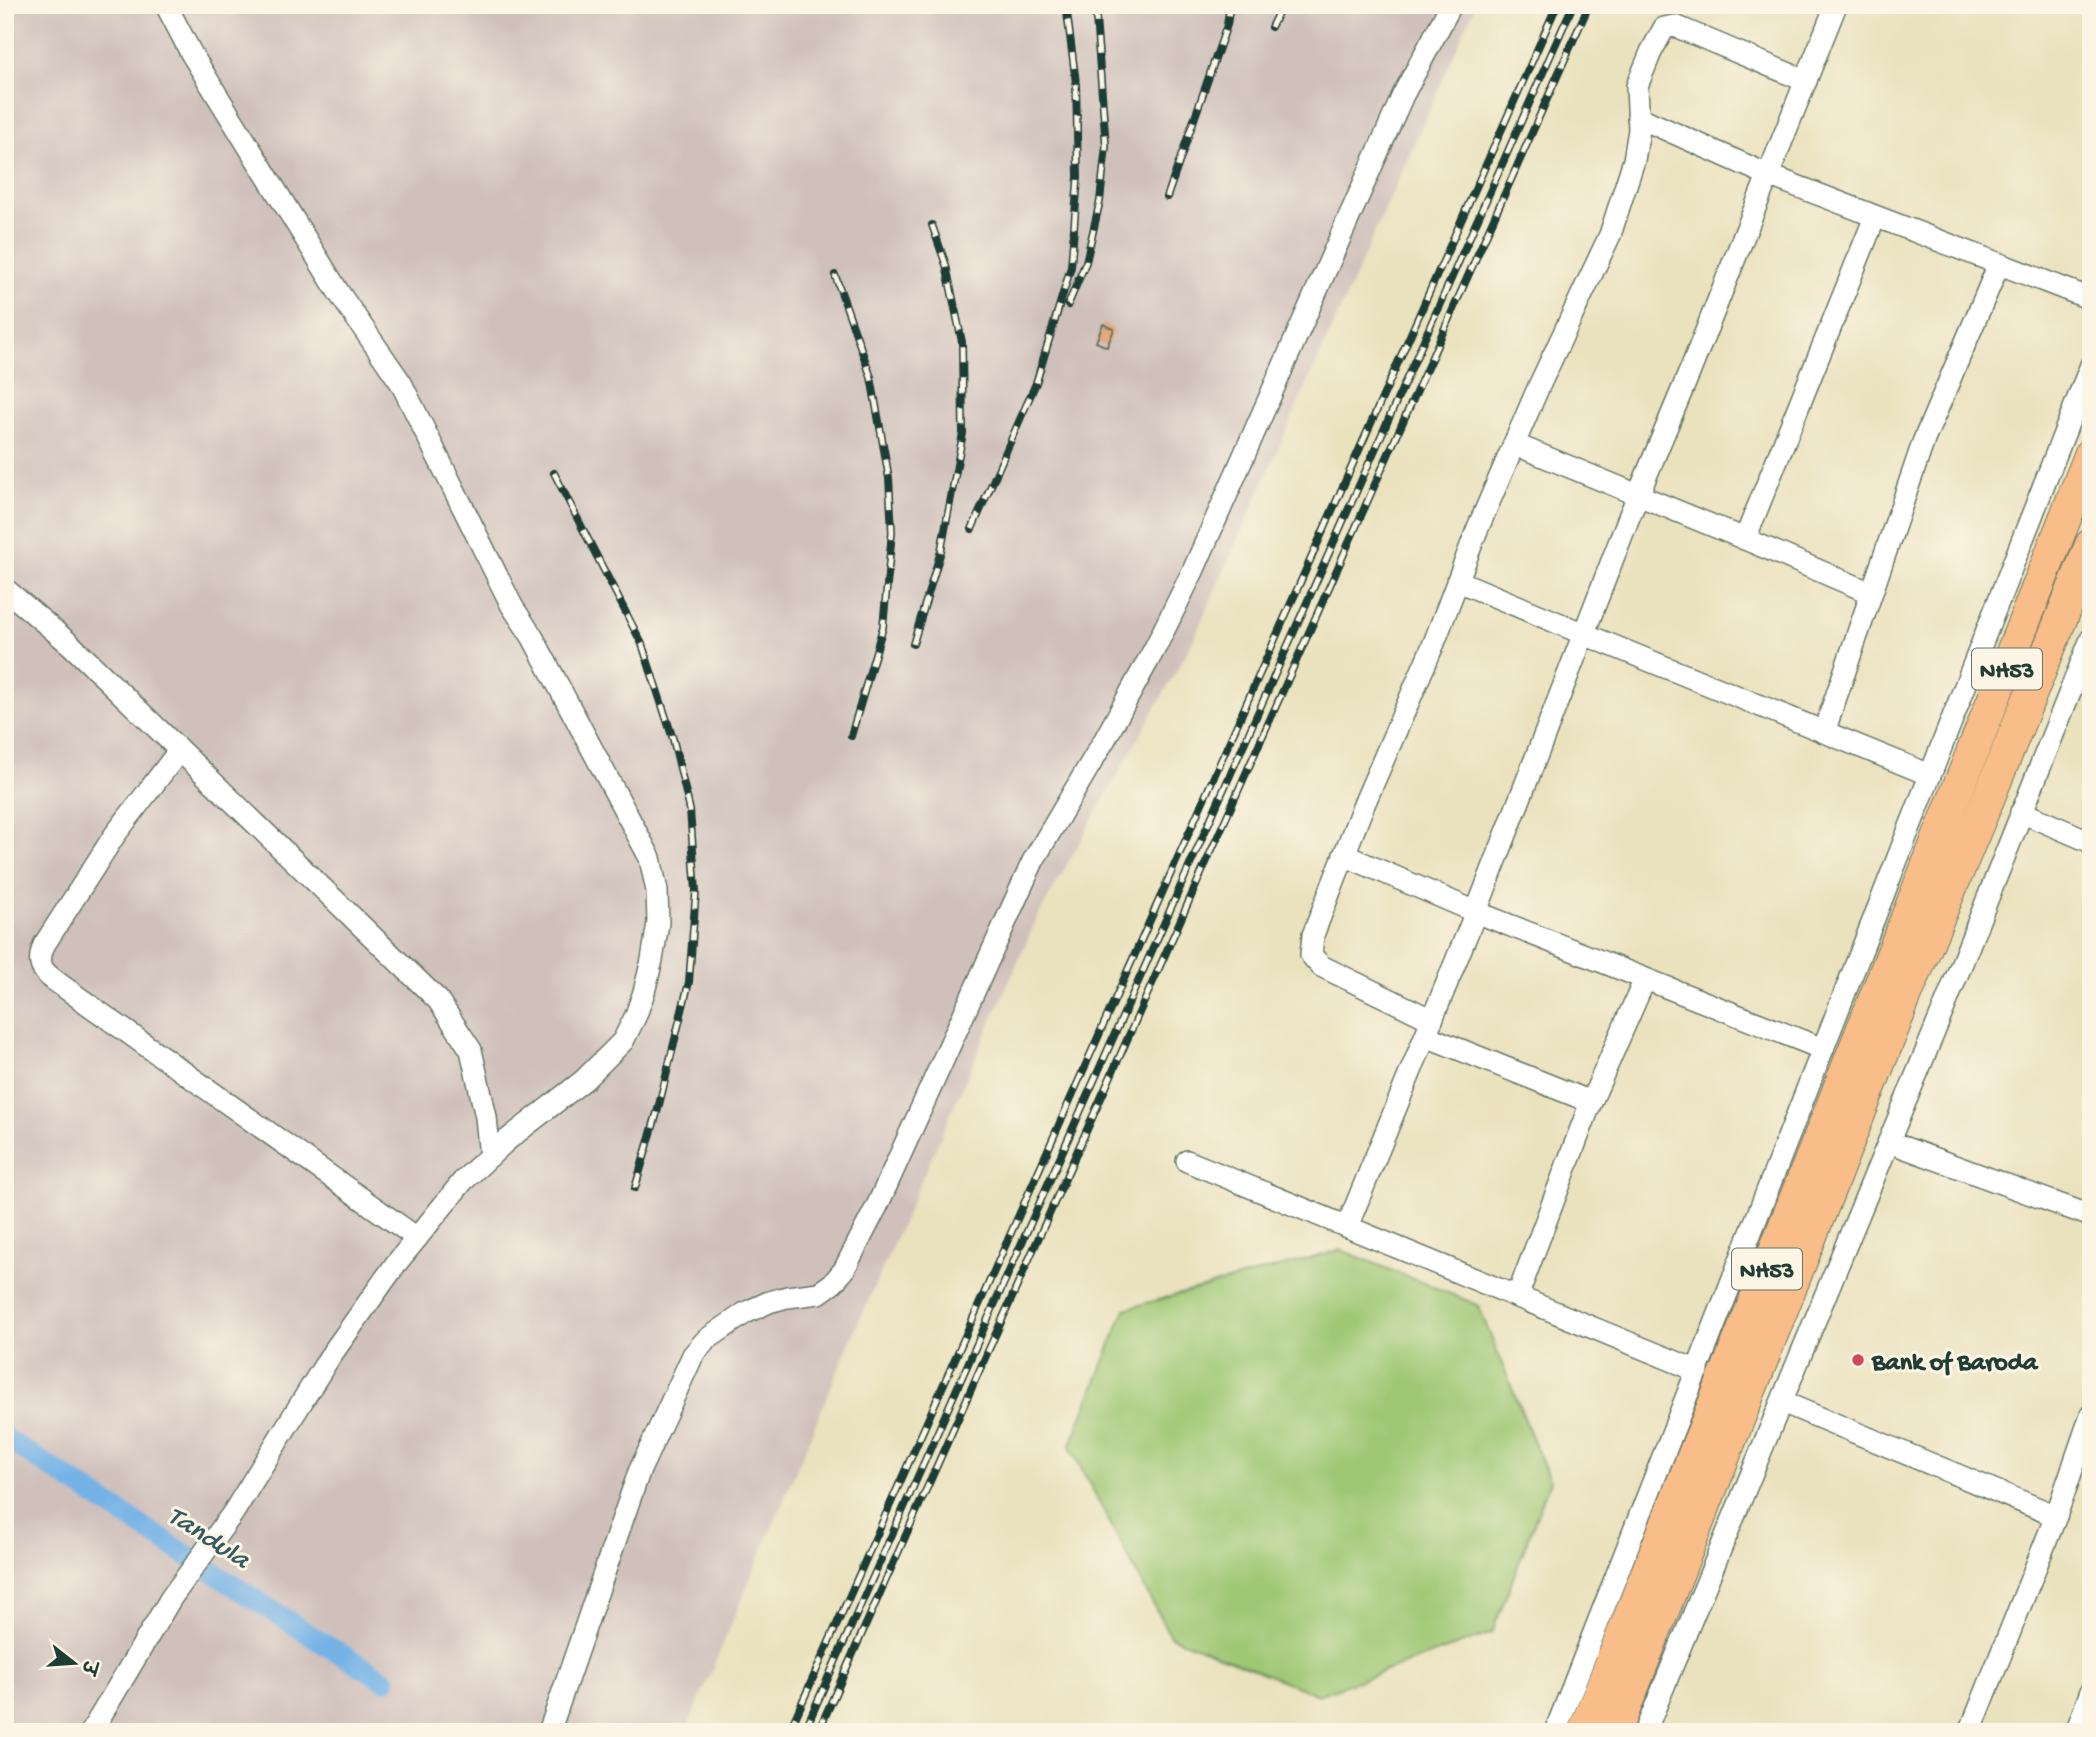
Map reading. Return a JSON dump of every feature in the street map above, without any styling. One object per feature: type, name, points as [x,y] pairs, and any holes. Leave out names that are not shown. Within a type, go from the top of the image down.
[{"type":"highway","name":"NH53","points":[[1615,1732],[1788,1292],[2091,453]]},
{"type":"highway","name":"NH53","points":[[1584,1732],[1933,892],[1999,772],[2091,545]]},
{"type":"street","points":[[91,1732],[172,1598],[233,1513],[329,1358],[395,1265],[453,1192],[490,1156],[600,1066],[623,1041],[644,992],[658,923],[657,891],[650,858],[533,638],[512,606],[401,383],[339,293],[191,53],[166,5]]},
{"type":"street","points":[[549,1732],[639,1472],[693,1355],[706,1339],[745,1313],[778,1299],[820,1293],[844,1270],[878,1204],[1033,861],[1105,739],[1193,571],[1403,95],[1451,5]]},
{"type":"street","points":[[1347,1227],[1476,912],[1638,496],[1836,5]]},
{"type":"street","points":[[1591,1102],[1429,1028],[1321,967],[1311,955],[1313,935],[1434,643],[1477,530],[1539,386],[1610,235],[1634,160],[1639,117],[1637,86],[1659,33],[1669,26],[1687,29],[1805,81]]},
{"type":"street","points":[[1639,117],[1768,175],[2091,299]]},
{"type":"street","points":[[1745,539],[1875,217]]},
{"type":"street","points":[[1824,732],[1924,440],[1999,264]]},
{"type":"street","points":[[1555,1732],[1672,1440],[2091,365]]},
{"type":"street","points":[[1514,444],[1871,593]]},
{"type":"street","points":[[1458,581],[1930,775]]},
{"type":"street","points":[[5,589],[71,645],[438,1000],[471,1049],[486,1117],[490,1156]]},
{"type":"street","points":[[1645,1732],[1946,1003],[2091,639]]},
{"type":"street","points":[[179,751],[114,836],[51,934],[39,957],[41,967],[47,975],[416,1238]]},
{"type":"street","points":[[2021,812],[2091,842]]},
{"type":"street","points":[[1344,855],[1476,912],[1823,1049]]},
{"type":"street","points":[[1517,1297],[1591,1102],[1645,979]]},
{"type":"street","points":[[1889,1142],[2091,1216]]},
{"type":"street","points":[[1187,1161],[1698,1371]]},
{"type":"street","points":[[1782,1402],[2056,1516]]},
{"type":"street","points":[[1970,1732],[2056,1516],[2091,1415]]},
{"type":"street","points":[[2076,1732],[2091,1691]]},
{"type":"shaded area","points":[[5,5],[1476,5],[1190,647],[1038,916],[852,1337],[686,1732],[5,1732]]},
{"type":"green space","points":[[1341,1250],[1478,1305],[1550,1481],[1492,1633],[1318,1695],[1170,1636],[1070,1447],[1125,1309]]},
{"type":"building","points":[[1103,324],[1114,329],[1107,347],[1096,342]]},
{"type":"waterway","name":"Tandula","points":[[5,1438],[324,1644],[385,1680]]},
{"type":"railway","points":[[972,529],[1036,383],[1071,267],[1078,177],[1076,83],[1066,5]]},
{"type":"railway","points":[[1068,305],[1086,262],[1100,201],[1106,146],[1095,5]]},
{"type":"railway","points":[[1167,197],[1227,25],[1230,5]]},
{"type":"railway","points":[[1271,27],[1282,5]]},
{"type":"railway","points":[[789,1732],[1557,5]]},
{"type":"railway","points":[[804,1732],[1573,5]]},
{"type":"railway","points":[[818,1732],[1589,5]]},
{"type":"railway","points":[[913,644],[941,551],[963,433],[962,342],[946,265],[932,225]]},
{"type":"railway","points":[[835,275],[871,377],[889,478],[892,532],[883,627],[851,736]]},
{"type":"railway","points":[[554,473],[642,644],[673,739],[690,810],[696,891],[689,982],[657,1113],[635,1188]]},
{"type":"place","name":"Bank of Baroda","points":[[1858,1360]]}]
